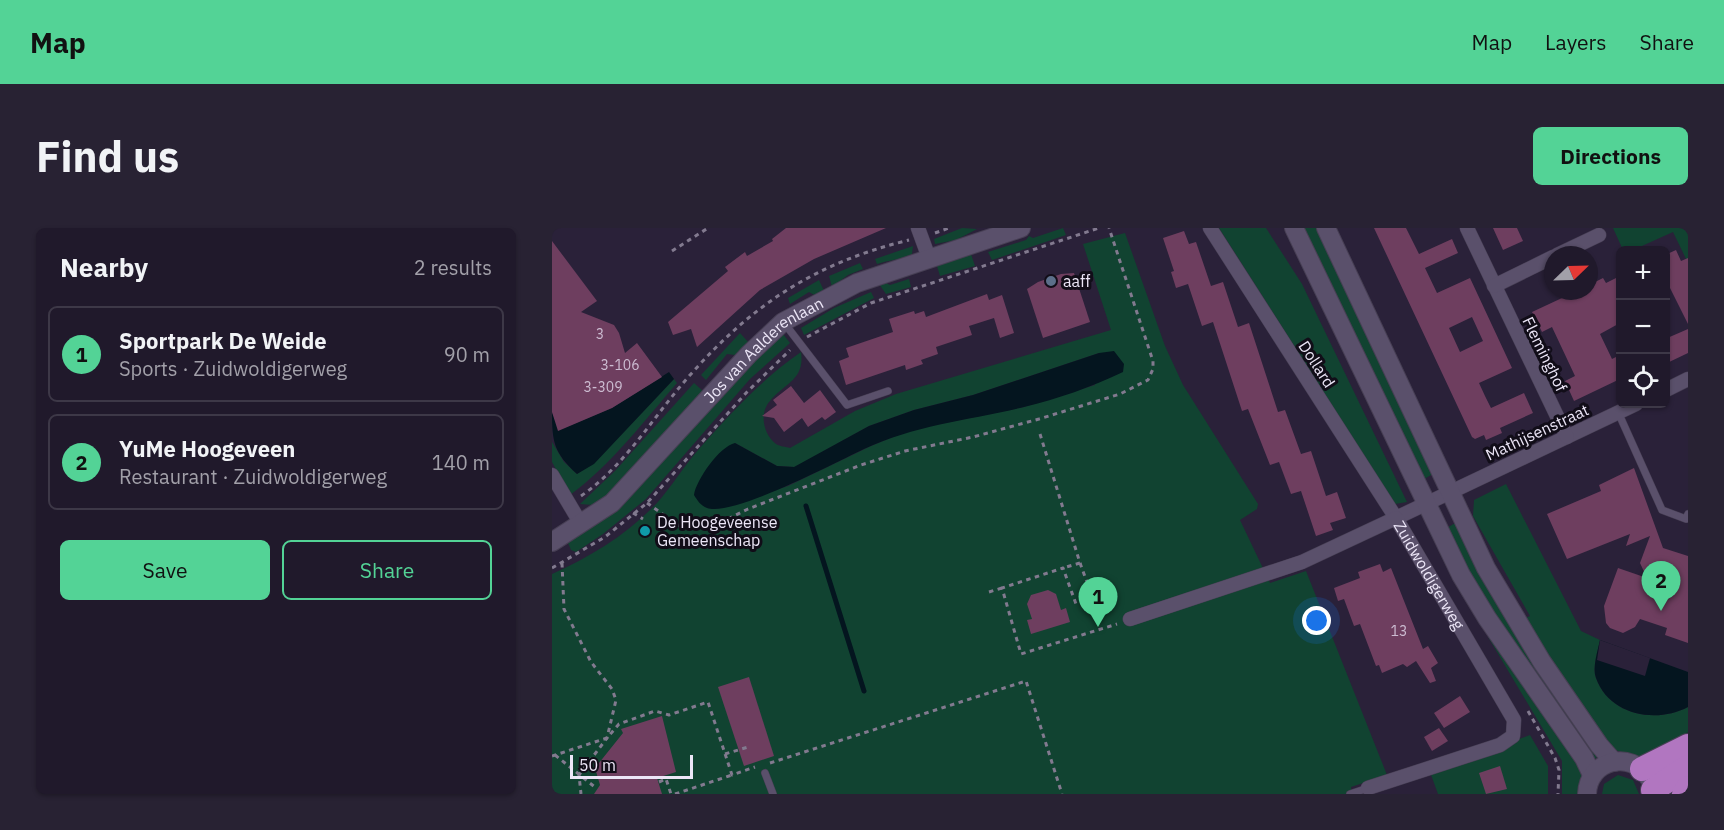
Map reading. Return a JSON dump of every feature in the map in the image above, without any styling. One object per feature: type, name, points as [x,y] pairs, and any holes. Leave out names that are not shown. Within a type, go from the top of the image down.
[{"type":"highway","points":[[1642,769],[1688,746]]},
{"type":"highway","points":[[1653,792],[1688,767]]},
{"type":"highway","points":[[1684,794],[1688,788]]},
{"type":"main road","name":"Jos van Aalderenlaan","points":[[552,542],[612,503],[749,354],[783,322],[857,283],[1021,228]]},
{"type":"main road","name":"Zuidwoldigerweg","points":[[1294,228],[1426,504],[1482,609],[1584,758],[1592,775]]},
{"type":"main road","points":[[1326,228],[1486,568],[1510,613],[1592,736],[1614,762]]},
{"type":"main road","points":[[1587,794],[1592,775],[1600,767],[1614,762],[1627,761],[1642,769],[1651,782],[1653,792]]},
{"type":"street","points":[[918,228],[929,258]]},
{"type":"street","name":"Dollard","points":[[1210,228],[1396,518]]},
{"type":"street","name":"Fleminghof","points":[[1467,228],[1567,437]]},
{"type":"street","points":[[1576,246],[1599,235]]},
{"type":"street","points":[[1494,286],[1544,261]]},
{"type":"street","points":[[1670,388],[1688,379]]},
{"type":"street","name":"Mathijsenstraat","points":[[1396,518],[1627,408]]},
{"type":"street","points":[[552,475],[581,524]]},
{"type":"street","name":"Zuidwoldigerweg","points":[[1130,619],[1302,562],[1396,518],[1514,720],[1513,736],[1500,745],[1368,788]]},
{"type":"lane","points":[[783,322],[848,405],[888,391]]},
{"type":"lane","points":[[1618,412],[1662,510],[1686,519],[1688,514]]},
{"type":"lane","points":[[765,773],[772,794]]},
{"type":"lane","name":"Zuidwoldigerweg","points":[[1350,794],[1368,788]]},
{"type":"path","points":[[672,251],[708,228]]},
{"type":"path","points":[[647,503],[681,527],[718,524],[861,465],[905,451],[973,437],[1039,419],[1120,394],[1148,380],[1153,369],[1153,361],[1110,228]]},
{"type":"path","points":[[1040,434],[1087,582]]},
{"type":"path","points":[[633,513],[643,519]]},
{"type":"path","points":[[562,563],[564,609],[591,662],[615,694],[615,709],[607,738]]},
{"type":"path","points":[[989,592],[1080,563]]},
{"type":"path","points":[[1063,568],[1076,604],[1101,596]]},
{"type":"path","points":[[1002,588],[1021,654],[1130,619]]},
{"type":"path","points":[[659,782],[666,779],[673,794],[1026,681],[1062,794]]},
{"type":"path","points":[[581,794],[579,775],[619,724],[655,711],[669,715],[708,702],[732,775]]},
{"type":"path","points":[[553,756],[607,738]]},
{"type":"path","points":[[725,754],[748,747]]},
{"type":"path","points":[[553,756],[596,788]]},
{"type":"green space","points":[[962,228],[977,229],[956,240],[935,244],[934,239]]},
{"type":"green space","points":[[1063,228],[1066,235],[992,260],[988,252],[1026,240],[1029,236],[1033,238]]},
{"type":"green space","points":[[1219,228],[1266,228],[1302,284],[1407,502],[1395,504]]},
{"type":"green space","points":[[1302,228],[1320,228],[1433,474],[1424,479]]},
{"type":"green space","points":[[1613,228],[1688,228],[1688,263],[1673,232],[1642,246],[1621,246]]},
{"type":"green space","points":[[1125,233],[1165,346],[1183,385],[1258,504],[1257,509],[1240,520],[1270,583],[1306,571],[1387,775],[1351,787],[1352,794],[552,794],[552,574],[608,544],[634,525],[657,503],[688,462],[734,410],[773,373],[801,352],[800,369],[797,375],[770,401],[764,411],[765,429],[768,435],[777,445],[790,448],[855,411],[896,394],[1111,330],[1083,244]],"holes":[[[1099,353],[1095,385],[1024,407],[910,430],[788,486],[717,508],[707,508],[735,443],[777,466],[795,467],[869,426],[914,410],[973,395]]]},
{"type":"green space","points":[[913,246],[912,254],[877,264],[875,259]]},
{"type":"green space","points":[[971,254],[975,266],[940,276],[937,266]]},
{"type":"green space","points":[[860,263],[863,269],[848,275],[832,287],[829,276]]},
{"type":"green space","points":[[909,279],[911,287],[886,294],[879,284],[884,282],[890,285]]},
{"type":"green space","points":[[819,280],[824,291],[816,296],[809,292],[790,304],[788,298]]},
{"type":"green space","points":[[871,292],[874,298],[804,335],[801,328],[834,308]]},
{"type":"green space","points":[[740,333],[749,343],[735,355],[727,354],[706,380],[701,375]]},
{"type":"green space","points":[[783,334],[790,343],[750,379],[646,499],[603,534],[576,552],[571,550],[568,543],[601,521],[634,493],[744,369]]},
{"type":"green space","points":[[674,379],[677,383],[626,442],[570,495],[552,462],[552,442],[564,462],[577,474],[595,462]]},
{"type":"green space","points":[[694,383],[704,392],[610,494],[593,505],[580,504],[615,471]]},
{"type":"green space","points":[[1506,484],[1581,631],[1600,640],[1595,669],[1602,691],[1611,701],[1635,713],[1662,715],[1688,707],[1688,732],[1659,757],[1643,758],[1611,749],[1600,737],[1525,618],[1530,616],[1473,516],[1474,500]]},
{"type":"green space","points":[[1457,522],[1598,756],[1593,761],[1491,614],[1445,529]]},
{"type":"green space","points":[[1492,635],[1584,772],[1580,794],[1562,794],[1562,761],[1488,637]]},
{"type":"green space","points":[[1530,735],[1548,766],[1548,794],[1438,794],[1430,772]]},
{"type":"green space","points":[[1618,775],[1633,780],[1639,794],[1602,794],[1604,784]]},
{"type":"water","points":[[1114,351],[1124,364],[1123,372],[1074,392],[1024,407],[903,434],[864,449],[785,487],[739,504],[720,509],[707,508],[694,495],[699,481],[710,464],[729,445],[735,443],[777,466],[794,467],[869,426],[914,410],[973,395],[1099,353]]},
{"type":"water","points":[[669,372],[674,379],[594,464],[577,474],[569,467],[556,446],[552,412],[559,430],[612,408]]},
{"type":"water","points":[[1600,640],[1688,672],[1688,707],[1662,715],[1648,715],[1635,713],[1611,701],[1602,691],[1595,674]]},
{"type":"pier","points":[[1600,640],[1650,658],[1645,676],[1597,660]]},
{"type":"building","points":[[786,228],[886,228],[814,259],[760,290],[697,347],[691,329],[673,335],[668,322],[728,271],[725,267],[745,252],[747,256],[773,241],[772,239]]},
{"type":"building","points":[[1374,228],[1406,228],[1419,254],[1452,239],[1458,253],[1425,268],[1437,293],[1470,278],[1512,368],[1479,383],[1491,408],[1524,393],[1533,413],[1500,428],[1502,433],[1486,440],[1484,435],[1475,439],[1472,437]],"holes":[[[1472,317],[1483,341],[1460,352],[1449,328]]]},
{"type":"building","points":[[1493,228],[1517,228],[1523,241],[1503,250]]},
{"type":"building","points":[[1184,231],[1189,244],[1196,242],[1211,286],[1223,282],[1238,327],[1249,323],[1278,412],[1285,410],[1301,454],[1311,451],[1326,496],[1337,492],[1346,518],[1330,523],[1333,530],[1316,536],[1301,491],[1291,494],[1279,462],[1270,465],[1248,409],[1242,411],[1213,322],[1202,326],[1188,284],[1176,288],[1171,272],[1174,271],[1163,238]]},
{"type":"building","points":[[552,241],[597,301],[581,312],[614,325],[625,353],[637,343],[662,377],[612,408],[558,431],[552,412]]},
{"type":"building","points":[[1676,250],[1681,261],[1688,258],[1688,324],[1670,288],[1670,253]]},
{"type":"building","points":[[1074,273],[1090,322],[1043,338],[1027,289],[1038,282],[1061,274]]},
{"type":"building","points":[[1603,278],[1606,283],[1616,278],[1616,325],[1600,334],[1612,359],[1616,357],[1616,381],[1574,401],[1565,381],[1575,376],[1552,327],[1542,332],[1532,312],[1558,300],[1598,300],[1598,280]]},
{"type":"building","points":[[987,294],[989,300],[1002,295],[1014,333],[1000,338],[994,318],[969,326],[972,335],[936,347],[938,354],[921,360],[923,364],[906,370],[905,365],[846,385],[839,361],[849,357],[846,348],[893,332],[889,319],[914,311],[915,314],[924,311],[926,317]]},
{"type":"building","points":[[1688,329],[1688,353],[1670,362],[1670,354],[1670,337]]},
{"type":"building","points":[[791,386],[804,403],[820,390],[836,412],[825,420],[822,417],[808,427],[802,418],[784,432],[774,418],[762,416],[777,405],[773,400]]},
{"type":"building","points":[[1634,468],[1663,548],[1688,556],[1688,643],[1665,635],[1667,628],[1640,619],[1635,627],[1623,633],[1610,628],[1606,623],[1604,606],[1618,568],[1647,578],[1640,563],[1650,536],[1626,546],[1630,534],[1567,559],[1547,514],[1601,491],[1599,485]]},
{"type":"building","points":[[1380,564],[1383,572],[1391,568],[1423,649],[1428,646],[1438,663],[1431,668],[1436,681],[1430,683],[1416,661],[1407,667],[1403,664],[1382,673],[1379,665],[1376,666],[1360,624],[1354,626],[1344,599],[1338,601],[1334,588],[1360,578],[1358,572]]},
{"type":"building","points":[[1048,590],[1056,594],[1061,610],[1066,608],[1070,622],[1031,634],[1027,620],[1032,619],[1027,604],[1031,595]]},
{"type":"building","points":[[749,677],[774,756],[744,766],[718,687]]},
{"type":"building","points":[[1460,696],[1470,712],[1444,728],[1434,713]]},
{"type":"building","points":[[662,716],[676,772],[657,778],[662,794],[594,794],[600,785],[595,768],[623,733],[621,729]]},
{"type":"building","points":[[1439,728],[1448,741],[1432,751],[1424,737]]},
{"type":"building","points":[[1500,766],[1507,789],[1486,794],[1479,773]]},
{"type":"waterway","points":[[806,506],[864,691]]},
{"type":"place","name":"aaff","points":[[1051,281]]},
{"type":"place","name":"De Hoogeveense Gemeenschap","points":[[645,531]]},
{"type":"place","name":"YuMe Hoogeveen","points":[[1661,611]]},
{"type":"place","name":"Sportpark De Weide","points":[[1098,627]]}]
